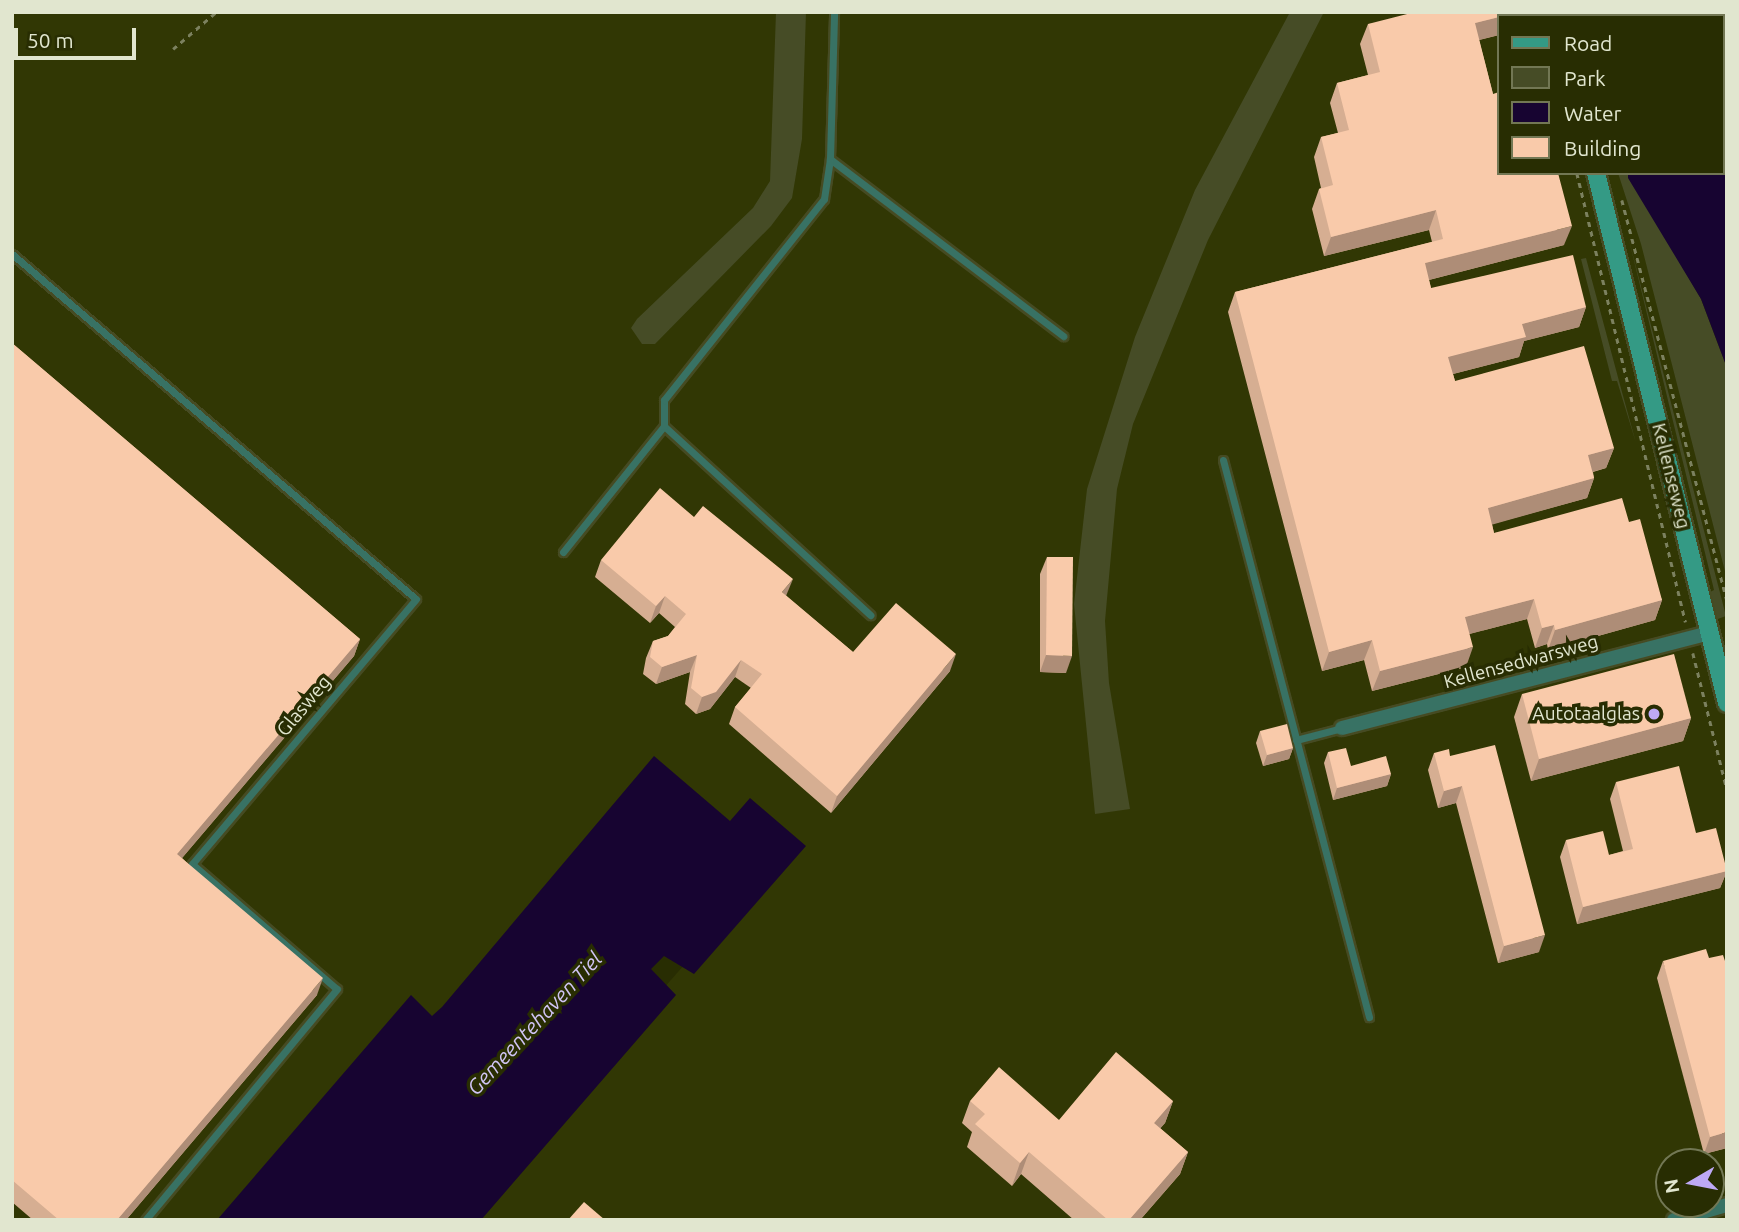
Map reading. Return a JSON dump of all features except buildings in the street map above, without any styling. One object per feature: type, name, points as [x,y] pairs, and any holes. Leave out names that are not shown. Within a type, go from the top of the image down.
[{"type":"main road","name":"Kellenseweg","points":[[1596,175],[1727,703]]},
{"type":"street","name":"Kellensedwarsweg","points":[[1342,728],[1710,633]]},
{"type":"street","points":[[1674,1220],[1727,1205]]},
{"type":"lane","points":[[563,552],[664,426],[664,400],[824,199],[830,159],[834,12]]},
{"type":"lane","points":[[830,159],[1063,336]]},
{"type":"lane","name":"Glasweg","points":[[12,254],[416,599],[192,864],[337,989],[145,1220]]},
{"type":"lane","points":[[664,426],[870,615]]},
{"type":"lane","points":[[1223,460],[1369,1017]]},
{"type":"lane","points":[[1296,740],[1342,728]]},
{"type":"path","points":[[173,49],[216,12]]},
{"type":"path","name":"Kellenseweg","points":[[1577,175],[1727,789]]},
{"type":"path","name":"Kellenseweg","points":[[1619,189],[1727,599]]},
{"type":"shaded area","points":[[12,12],[1727,12],[1727,1220],[460,1220],[786,849],[441,1039],[231,1220],[12,1220]]},
{"type":"green space","points":[[776,12],[806,12],[802,139],[792,198],[771,226],[655,344],[642,344],[631,328],[637,319],[753,208],[770,181]]},
{"type":"green space","points":[[1290,12],[1324,12],[1208,240],[1133,424],[1117,489],[1105,621],[1109,683],[1130,809],[1095,814],[1074,604],[1087,489],[1135,337],[1195,190]]},
{"type":"green space","points":[[1619,175],[1629,175],[1701,299],[1727,368],[1727,579],[1641,244]]},
{"type":"green space","points":[[1628,236],[1726,616],[1715,620],[1710,592],[1714,590]]},
{"type":"green space","points":[[1586,258],[1636,443],[1617,381],[1612,381],[1581,259]]},
{"type":"water","points":[[1727,113],[1727,368],[1701,299],[1628,178],[1628,175],[1725,175]]},
{"type":"water","name":"Gemeentehaven Tiel","points":[[654,756],[730,821],[750,798],[806,846],[694,974],[664,956],[651,969],[676,995],[481,1220],[217,1220],[411,995],[432,1016],[442,1007]]},
{"type":"place","name":"Autotaalglas","points":[[1654,714]]}]
